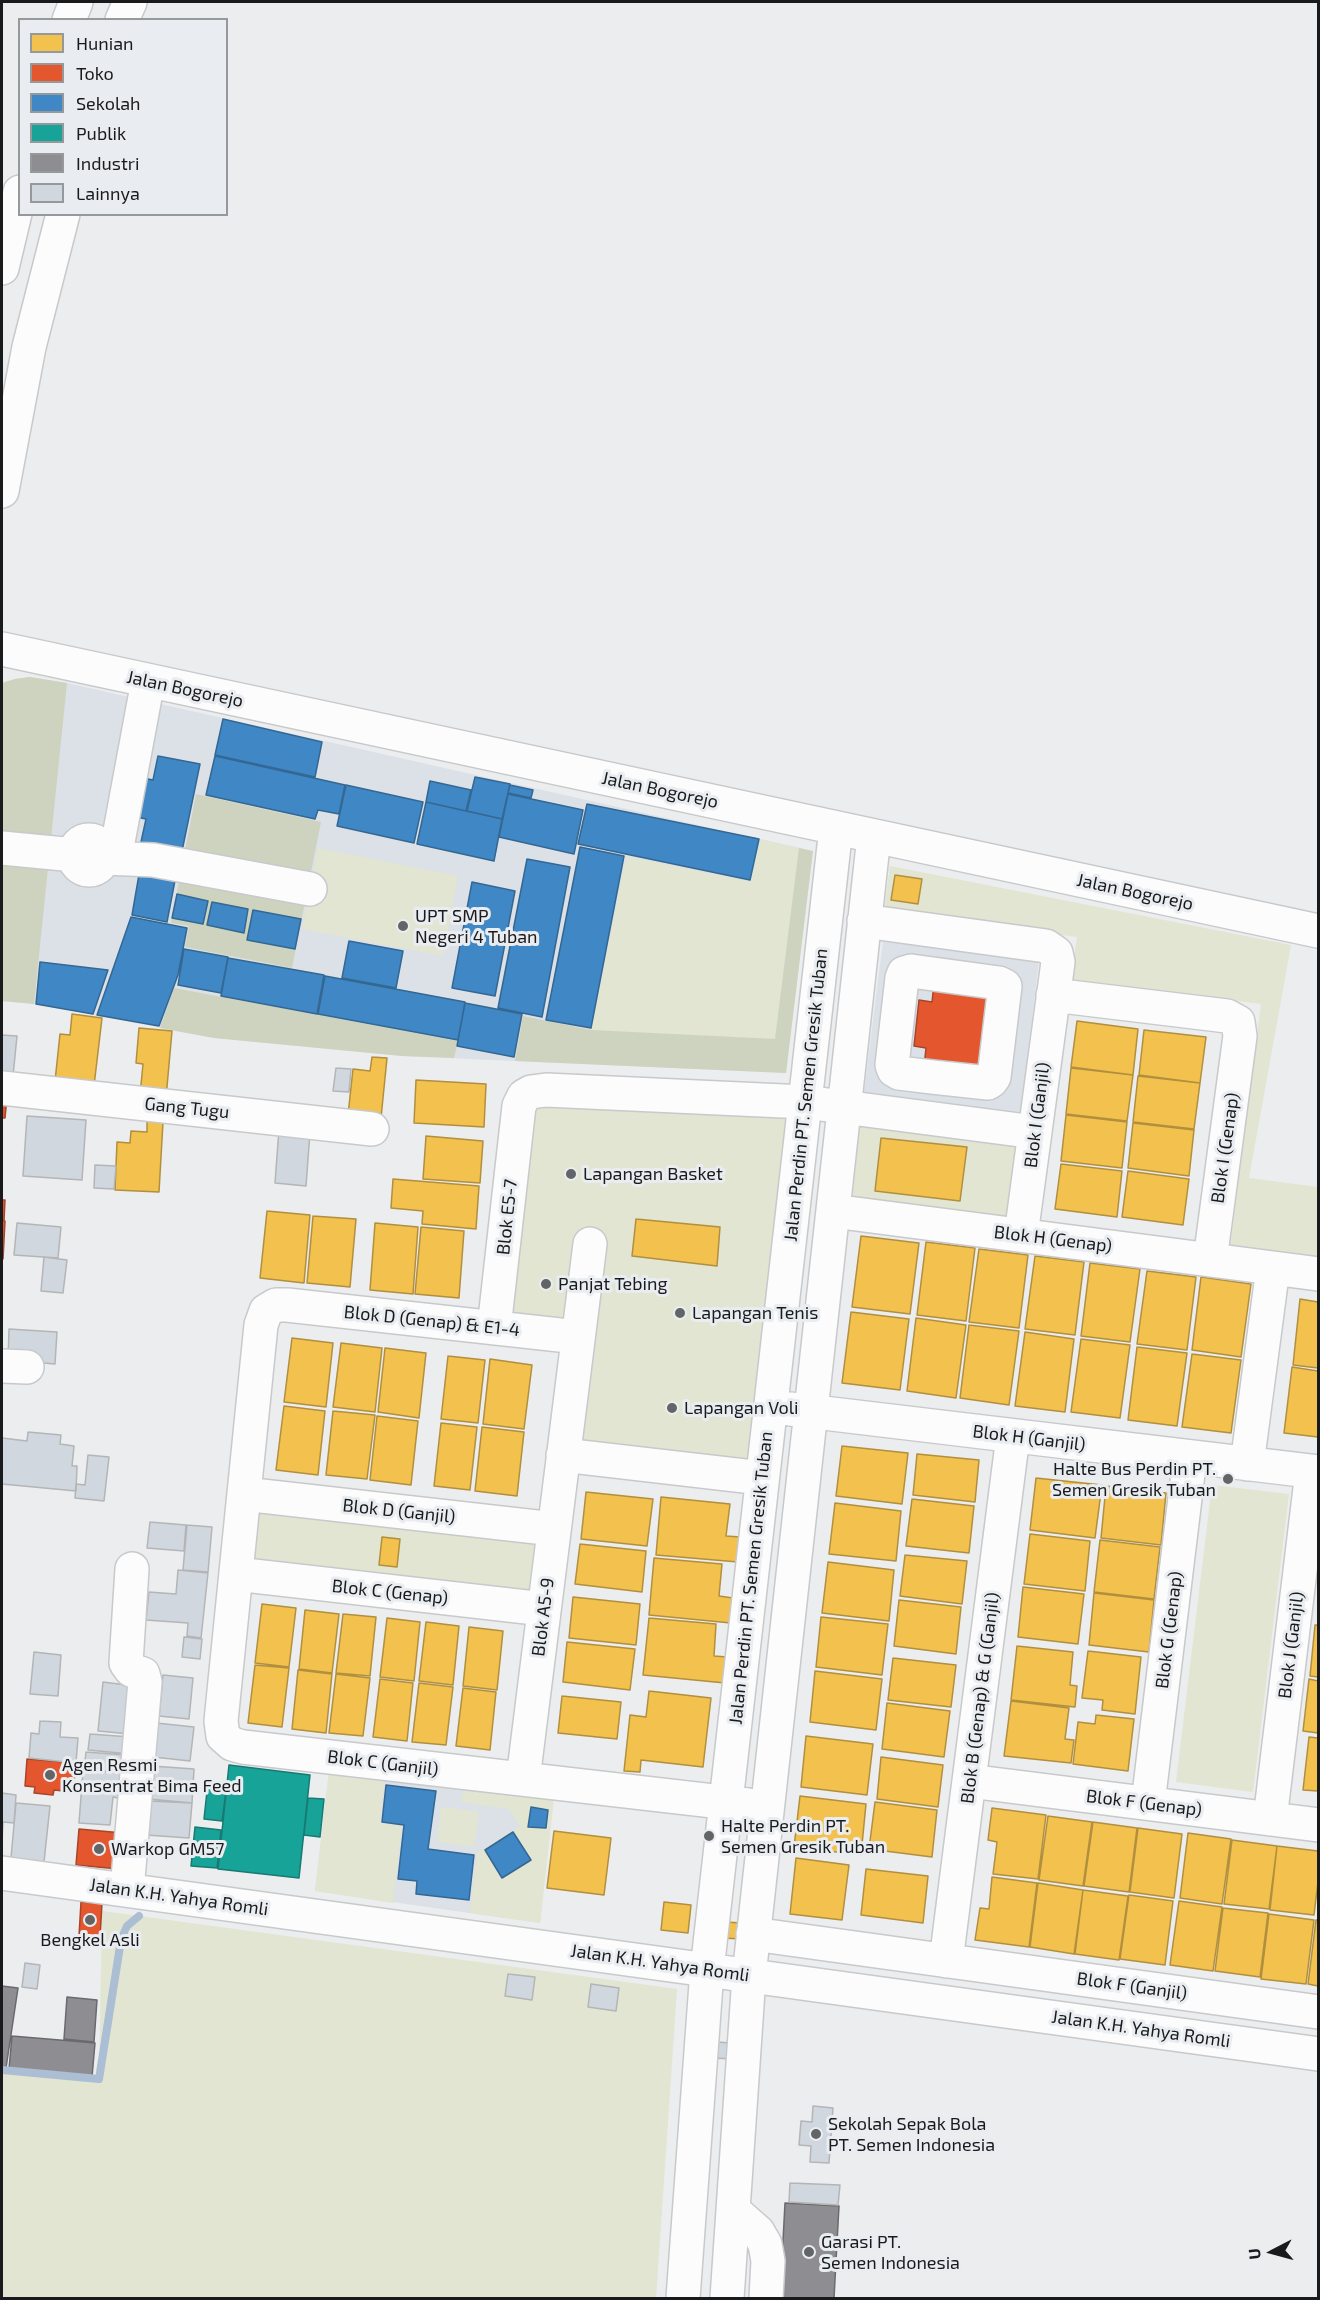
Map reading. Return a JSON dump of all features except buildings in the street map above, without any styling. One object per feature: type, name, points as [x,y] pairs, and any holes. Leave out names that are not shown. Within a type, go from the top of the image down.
[{"type":"main road","points":[[70,18],[76,2]]},
{"type":"main road","points":[[123,18],[130,2]]},
{"type":"main road","points":[[2,268],[18,200]]},
{"type":"main road","points":[[2,491],[29,347],[62,216]]},
{"type":"main road","name":"Jalan Bogorejo","points":[[2,649],[1318,932]]},
{"type":"main road","points":[[98,857],[148,681]]},
{"type":"main road","name":"Jalan Perdin PT. Semen Gresik Tuban","points":[[684,2290],[706,1970],[836,828]]},
{"type":"main road","points":[[684,2290],[727,2291],[749,1976],[874,836]]},
{"type":"main road","points":[[2,848],[153,860],[310,889]]},
{"type":"main road","name":"Blok I (Ganjil)","points":[[864,921],[1050,947],[1058,958],[1021,1235]]},
{"type":"main road","points":[[945,976],[957,974],[968,964],[972,936]]},
{"type":"main road","points":[[909,971],[945,976],[1001,983],[1005,988],[994,1077],[988,1083],[896,1071],[892,1065],[903,975],[909,971]]},
{"type":"main road","points":[[858,982],[901,988]]},
{"type":"main road","points":[[1004,1000],[1053,1000]]},
{"type":"main road","name":"Blok I (Genap)","points":[[1053,1000],[1231,1017],[1238,1022],[1240,1036],[1210,1260]]},
{"type":"main road","points":[[850,1051],[893,1056]]},
{"type":"main road","points":[[932,1077],[944,1081],[950,1090],[952,1099],[949,1120]]},
{"type":"main road","points":[[994,1077],[1041,1084]]},
{"type":"main road","name":"Gang Tugu","points":[[2,1088],[372,1129]]},
{"type":"main road","name":"Blok E5-7","points":[[494,1328],[519,1106],[526,1094],[539,1090],[805,1102]]},
{"type":"main road","points":[[805,1102],[1035,1132]]},
{"type":"main road","name":"Blok H (Genap)","points":[[833,1210],[1318,1274]]},
{"type":"main road","name":"Blok A5-9","points":[[523,1779],[590,1244]]},
{"type":"main road","points":[[1247,1464],[1273,1268]]},
{"type":"main road","name":"Blok D (Genap) & E1-4","points":[[244,1494],[263,1319],[266,1311],[271,1308],[287,1305],[578,1337]]},
{"type":"main road","name":"Blok H (Ganjil)","points":[[771,1407],[1315,1472]]},
{"type":"main road","name":"Blok B (Genap) & G (Ganjil)","points":[[946,1961],[1013,1436]]},
{"type":"main road","points":[[563,1455],[762,1478]]},
{"type":"main road","name":"Blok G (Genap)","points":[[1148,1803],[1191,1457]]},
{"type":"main road","name":"Blok J (Ganjil)","points":[[1270,1819],[1315,1472]]},
{"type":"main road","points":[[236,1574],[244,1494]]},
{"type":"main road","name":"Blok D (Ganjil)","points":[[244,1494],[554,1529]]},
{"type":"main road","points":[[127,1890],[146,1682],[143,1674],[131,1670],[126,1663],[132,1569]]},
{"type":"main road","name":"Blok C (Ganjil)","points":[[236,1574],[221,1727],[223,1736],[228,1742],[243,1747],[767,1807]]},
{"type":"main road","name":"Blok C (Genap)","points":[[236,1574],[544,1609]]},
{"type":"main road","name":"Blok F (Genap)","points":[[969,1781],[1318,1825]]},
{"type":"main road","name":"Jalan K.H. Yahya Romli","points":[[2,1873],[1318,2054]]},
{"type":"main road","name":"Blok F (Ganjil)","points":[[714,1902],[755,1920],[946,1961],[1318,2012]]},
{"type":"main road","points":[[703,2025],[745,2028]]},
{"type":"main road","points":[[733,2210],[758,2232],[765,2244],[768,2261],[766,2298]]},
{"type":"shaded area","name":"UPT SMP Negeri 4 Tuban","points":[[30,677],[67,683],[813,851],[786,1073],[402,1056],[214,1038],[34,1004],[2,1001],[2,683]]},
{"type":"shaded area","points":[[883,941],[1039,960],[1021,1112],[864,1092]]},
{"type":"shaded area","points":[[329,1771],[554,1797],[540,1923],[315,1891]]},
{"type":"green space","points":[[30,677],[67,683],[34,1004],[2,1001],[2,683]]},
{"type":"green space","points":[[196,794],[321,822],[292,968],[185,947],[189,926],[171,923]]},
{"type":"green space","points":[[760,839],[799,848],[775,1039],[591,1030],[626,856],[751,882]]},
{"type":"green space","points":[[318,848],[458,876],[443,956],[302,929]]},
{"type":"green space","points":[[799,848],[813,851],[786,1073],[515,1061],[523,1016],[591,1030],[775,1039]]},
{"type":"green space","points":[[890,866],[1291,945],[1249,1178],[1318,1187],[1318,1258],[1230,1247],[1261,1004],[1071,980],[1077,937],[884,912]]},
{"type":"green space","points":[[174,988],[458,1041],[454,1058],[402,1056],[214,1038],[160,1028]]},
{"type":"green space","points":[[536,1105],[792,1117],[753,1462],[580,1441],[568,1320],[511,1314]]},
{"type":"green space","points":[[860,1124],[1016,1143],[1007,1218],[852,1200]]},
{"type":"green space","points":[[1212,1485],[1289,1494],[1253,1792],[1176,1782]]},
{"type":"green space","points":[[258,1508],[535,1540],[528,1597],[251,1565]]},
{"type":"green space","points":[[329,1771],[385,1777],[380,1823],[402,1826],[393,1903],[315,1891]]},
{"type":"green space","points":[[463,1787],[554,1797],[540,1923],[470,1913],[477,1853],[520,1826],[509,1809],[461,1802]]},
{"type":"green space","points":[[441,1807],[479,1812],[474,1847],[437,1842]]},
{"type":"green space","points":[[102,1911],[677,1989],[656,2298],[2,2298],[2,2070],[99,2079]]},
{"type":"waterway","points":[[2,2070],[99,2079],[121,1940],[127,1926],[139,1916]]},
{"type":"place","name":"UPT SMP Negeri 4 Tuban","points":[[403,926]]},
{"type":"place","name":"Lapangan Basket","points":[[571,1174]]},
{"type":"place","name":"Panjat Tebing","points":[[546,1284]]},
{"type":"place","name":"Lapangan Tenis","points":[[680,1313]]},
{"type":"place","name":"Lapangan Voli","points":[[672,1408]]},
{"type":"place","name":"Halte Bus Perdin PT. Semen Gresik Tuban","points":[[1228,1479]]},
{"type":"place","name":"Agen Resmi Konsentrat Bima Feed","points":[[50,1775]]},
{"type":"place","name":"Halte Perdin PT. Semen Gresik Tuban","points":[[709,1836]]},
{"type":"place","name":"Warkop GM57","points":[[99,1849]]},
{"type":"place","name":"Bengkel Asli","points":[[90,1920]]},
{"type":"place","name":"Sekolah Sepak Bola PT. Semen Indonesia","points":[[816,2134]]},
{"type":"place","name":"Garasi PT. Semen Indonesia","points":[[809,2252]]}]
